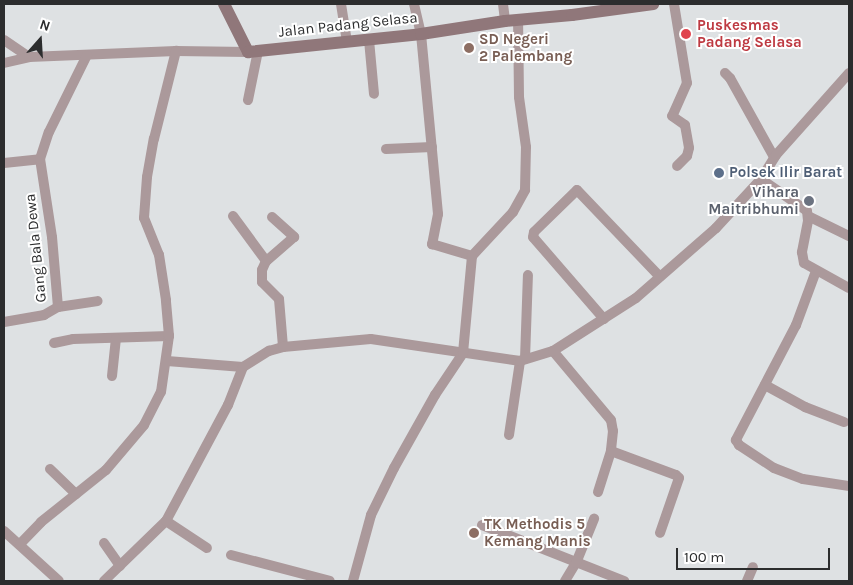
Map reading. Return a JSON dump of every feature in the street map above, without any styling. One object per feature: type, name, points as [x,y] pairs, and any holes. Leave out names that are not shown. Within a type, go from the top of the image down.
[{"type":"street","points":[[224,4],[253,51],[248,100]]},
{"type":"street","points":[[341,4],[347,42]]},
{"type":"street","points":[[414,4],[421,34],[438,214],[432,244],[472,256]]},
{"type":"street","points":[[502,4],[505,21]]},
{"type":"street","name":"Jalan Padang Selasa","points":[[253,51],[421,34],[505,21],[629,5],[653,4]]},
{"type":"street","points":[[674,4],[687,83],[672,116],[685,125],[689,148],[687,156],[677,166]]},
{"type":"street","points":[[353,581],[371,515],[434,395],[463,353],[472,256],[513,212],[523,196],[527,184],[526,146],[519,97],[518,20]]},
{"type":"street","points":[[4,40],[29,57]]},
{"type":"street","points":[[369,40],[374,94]]},
{"type":"street","points":[[4,63],[29,57],[176,51],[253,51]]},
{"type":"street","points":[[20,544],[41,522],[106,470],[144,425],[161,392],[167,361],[169,336],[166,300],[159,255],[144,218],[147,177],[154,139],[176,51]]},
{"type":"street","name":"Gang Bala Dewa","points":[[4,322],[44,315],[58,308],[52,237],[40,158],[49,132],[87,55]]},
{"type":"street","points":[[725,72],[774,158]]},
{"type":"street","points":[[104,581],[166,521],[228,405],[244,367],[269,351],[283,347],[371,339],[523,360],[553,351],[636,298],[716,228],[761,179],[774,158],[847,79]]},
{"type":"street","points":[[386,149],[432,147]]},
{"type":"street","points":[[4,163],[40,158]]},
{"type":"street","points":[[761,179],[804,208],[808,216],[802,260],[816,271],[849,288]]},
{"type":"street","points":[[604,320],[533,237],[534,232],[577,190],[660,277]]},
{"type":"street","points":[[233,216],[266,261]]},
{"type":"street","points":[[808,216],[849,236]]},
{"type":"street","points":[[272,217],[294,236],[266,261],[262,270],[262,282],[279,299],[283,347]]},
{"type":"street","points":[[816,271],[796,325],[737,436],[737,443],[774,468],[803,478],[849,486]]},
{"type":"street","points":[[509,435],[523,360],[528,275]]},
{"type":"street","points":[[58,308],[98,301]]},
{"type":"street","points":[[54,343],[73,339],[169,336]]},
{"type":"street","points":[[112,376],[116,338]]},
{"type":"street","points":[[553,351],[609,415],[613,431],[611,450],[598,492]]},
{"type":"street","points":[[167,361],[244,367]]},
{"type":"street","points":[[765,385],[805,407],[844,422]]},
{"type":"street","points":[[611,450],[676,475],[679,478],[660,533]]},
{"type":"street","points":[[50,469],[76,494]]},
{"type":"street","points":[[565,581],[576,563],[594,519]]},
{"type":"street","points":[[166,521],[208,548]]},
{"type":"street","points":[[482,524],[624,581]]},
{"type":"street","points":[[4,531],[59,581]]},
{"type":"street","points":[[104,542],[120,566]]},
{"type":"street","points":[[231,554],[330,581]]},
{"type":"street","points":[[747,581],[753,567]]},
{"type":"place","name":"Puskesmas Padang Selasa","points":[[686,34]]},
{"type":"place","name":"SD Negeri 2 Palembang","points":[[469,48]]},
{"type":"place","name":"Polsek Ilir Barat","points":[[719,173]]},
{"type":"place","name":"Vihara Maitribhumi","points":[[809,201]]},
{"type":"place","name":"TK Methodis 5 Kemang Manis","points":[[474,533]]}]
